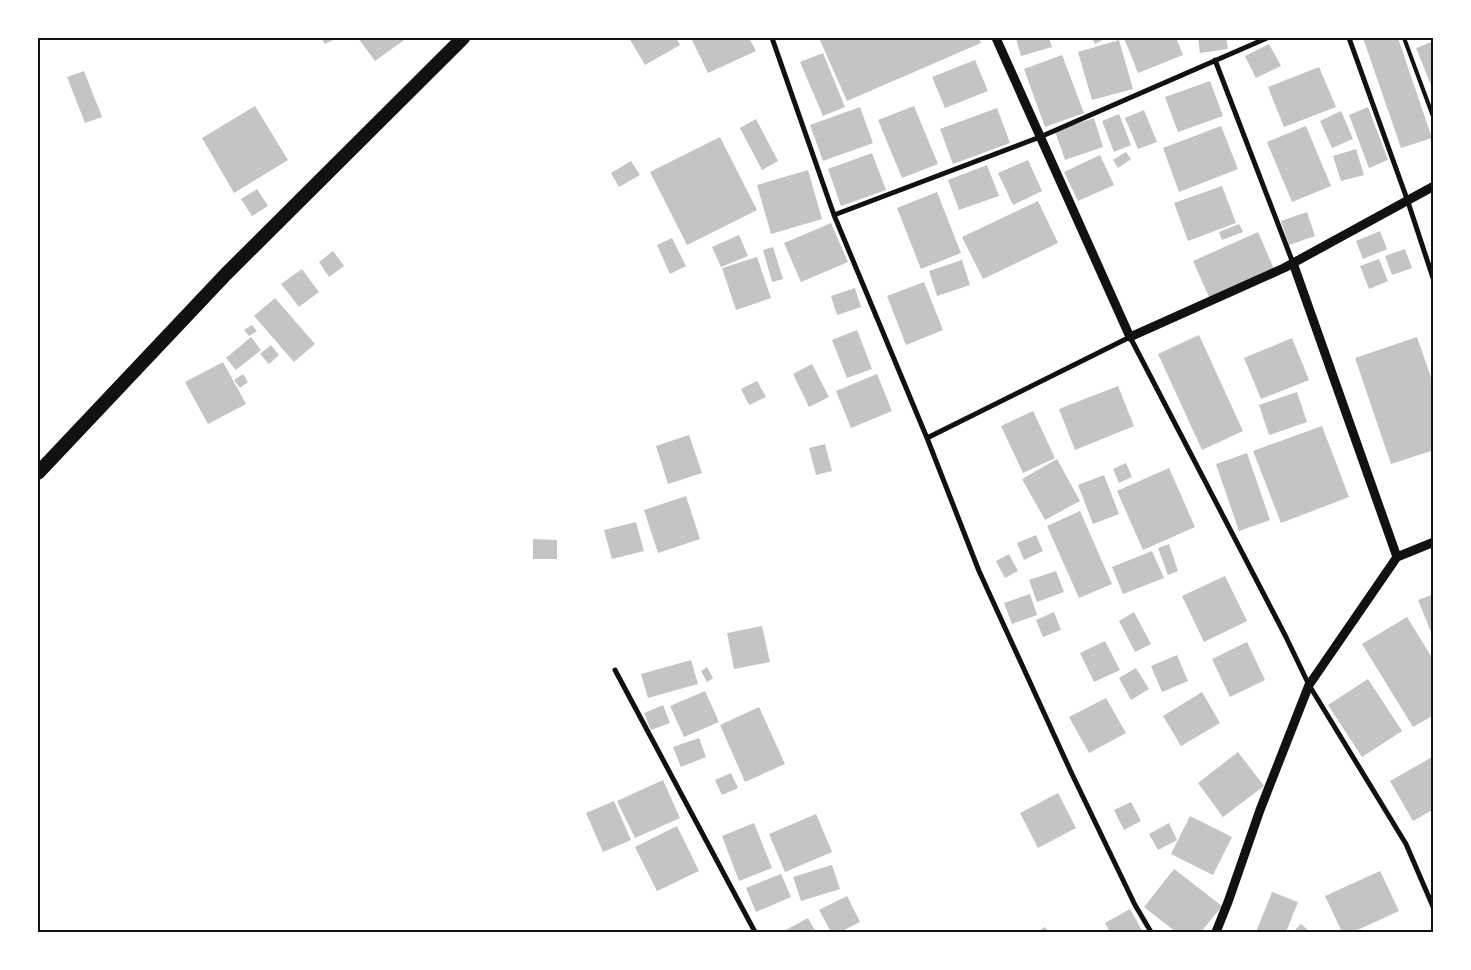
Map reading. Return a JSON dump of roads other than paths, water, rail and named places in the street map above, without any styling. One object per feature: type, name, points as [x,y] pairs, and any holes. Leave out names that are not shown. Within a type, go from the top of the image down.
[{"type":"highway","points":[[39,472],[226,274],[463,38]]},
{"type":"street","points":[[772,38],[834,215],[980,571],[1059,746],[1135,905],[1151,932]]},
{"type":"street","points":[[996,38],[1130,337],[1285,635],[1308,685],[1406,844],[1434,909]]},
{"type":"street","points":[[834,215],[1040,137],[1267,38]]},
{"type":"street","points":[[1349,38],[1407,199],[1434,281]]},
{"type":"street","points":[[1215,60],[1293,263],[1397,557]]},
{"type":"street","points":[[927,438],[1130,337],[1293,263],[1407,199],[1434,186]]},
{"type":"street","points":[[1216,932],[1308,685],[1397,557],[1434,542]]},
{"type":"street","points":[[615,670],[755,932]]},
{"type":"lane","points":[[1404,38],[1434,119]]}]
